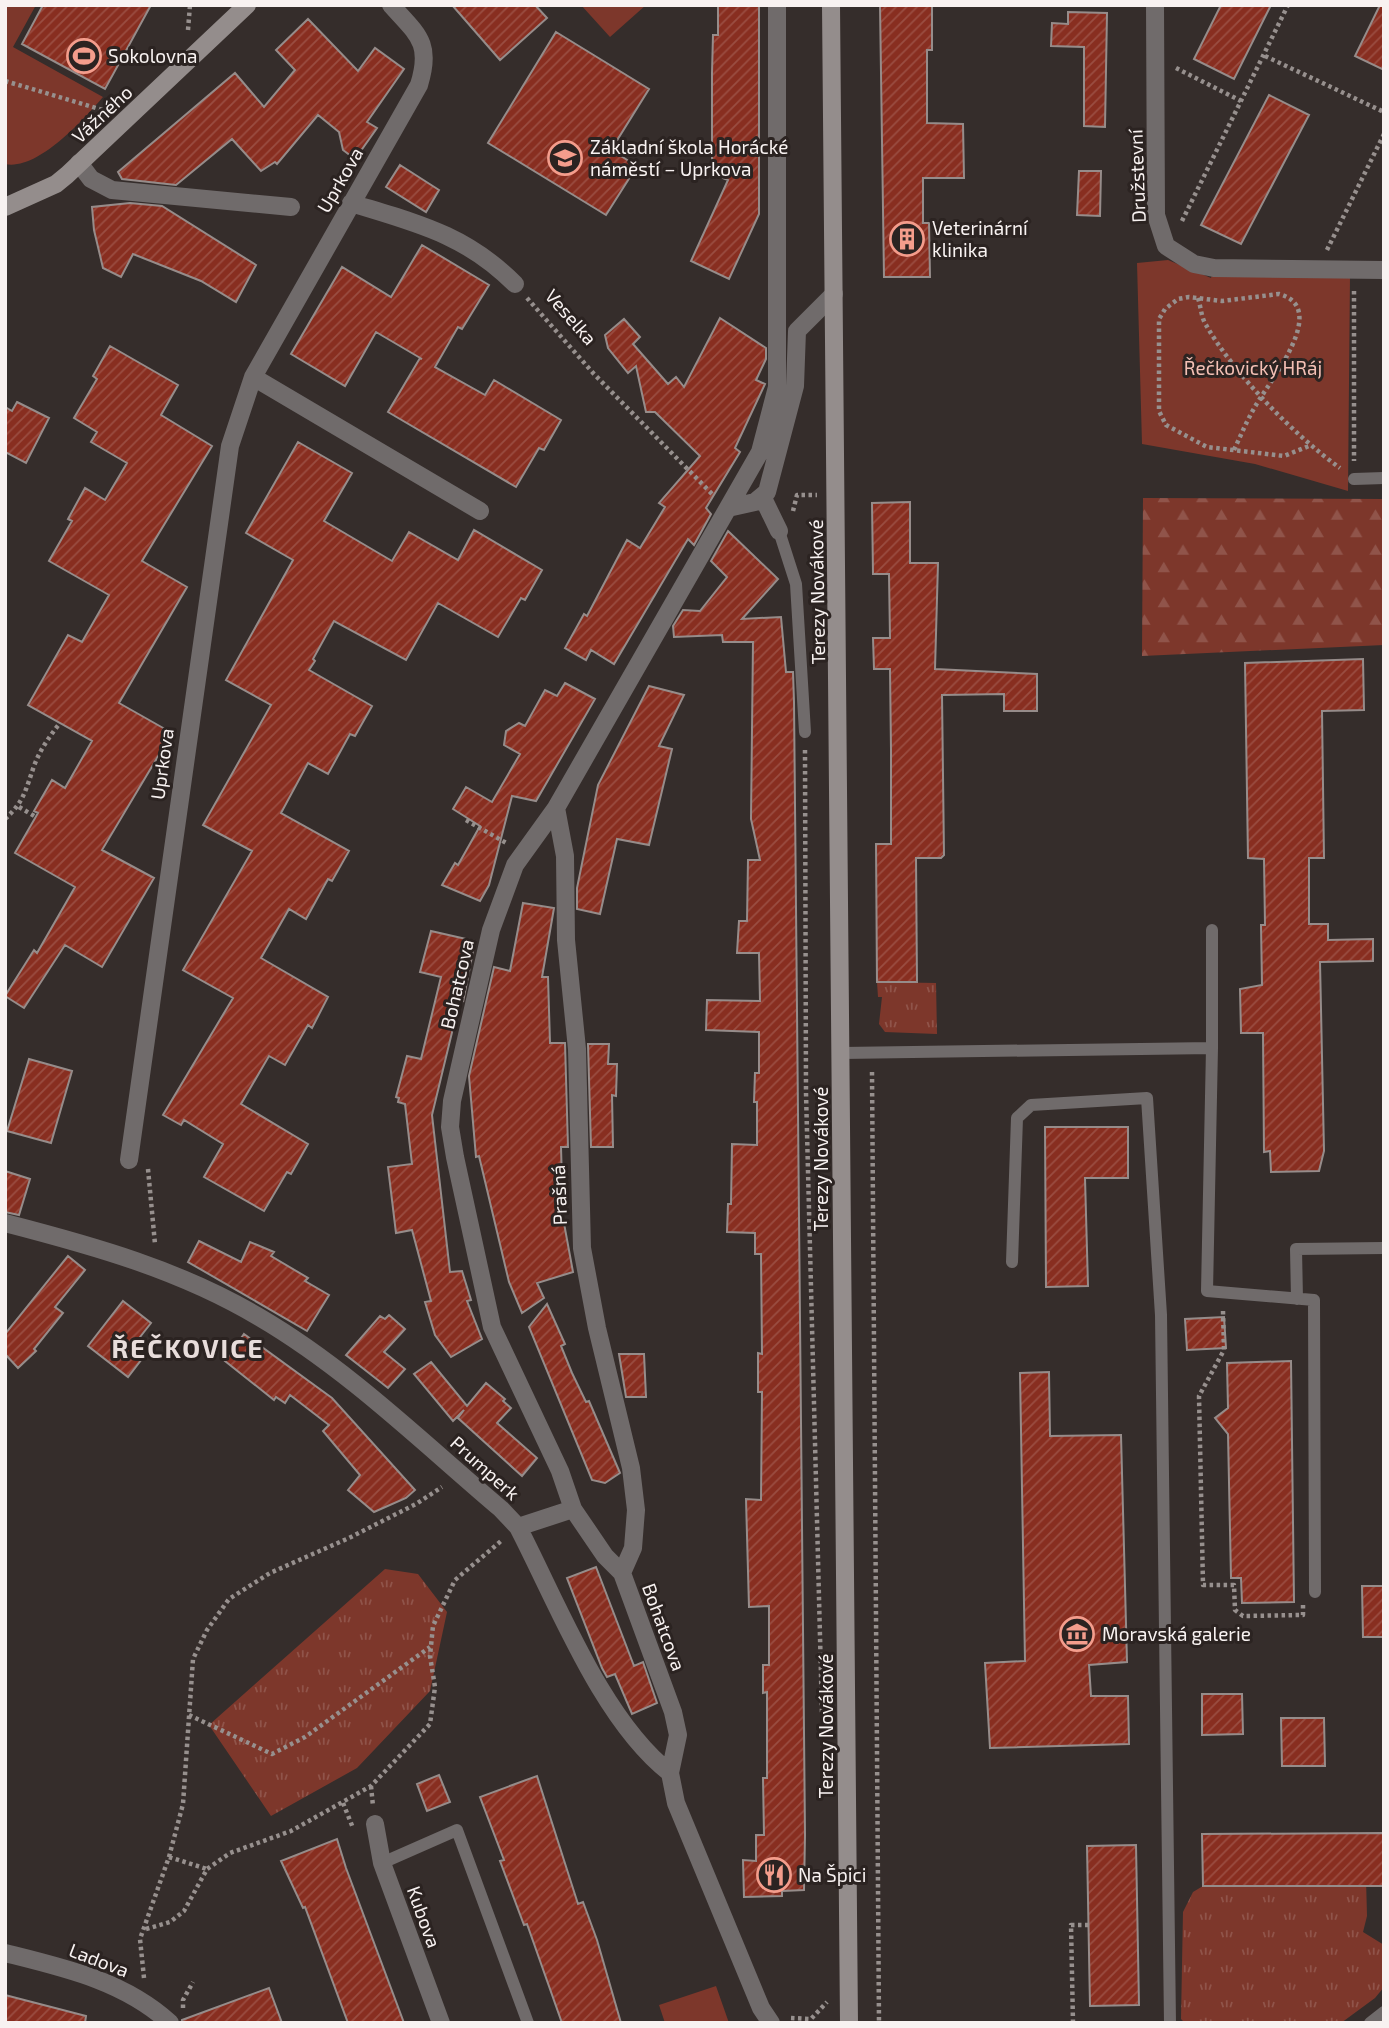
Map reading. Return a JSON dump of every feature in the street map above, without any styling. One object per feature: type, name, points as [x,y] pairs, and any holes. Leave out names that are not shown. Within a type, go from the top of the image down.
[{"type":"street","name":"Vážného","points":[[5,207],[56,184],[247,5]]},
{"type":"street","name":"Uprkova","points":[[129,1160],[219,505],[230,446],[253,377],[419,85],[426,62],[419,36],[391,5]]},
{"type":"street","points":[[728,508],[760,452],[777,387],[777,5]]},
{"type":"street","name":"Terezy Novákové","points":[[831,5],[849,2023]]},
{"type":"street","name":"Družstevní","points":[[1155,5],[1156,215],[1161,237],[1174,254],[1194,264],[1214,268],[1384,270]]},
{"type":"street","points":[[79,163],[94,181],[112,190],[291,207]]},
{"type":"street","points":[[351,203],[444,232],[494,263],[515,284]]},
{"type":"street","points":[[728,508],[755,502],[767,492],[795,386],[797,331],[834,294]]},
{"type":"street","points":[[253,377],[480,510]]},
{"type":"street","name":"Terezy Novákové","points":[[762,496],[779,531]]},
{"type":"street","name":"Bohatcova","points":[[670,1773],[678,1735],[673,1712],[622,1573],[605,1556],[573,1509],[560,1471],[492,1326],[468,1226],[450,1127],[456,1081],[491,930],[506,885],[523,853],[556,808],[728,508]]},
{"type":"street","name":"Prašná","points":[[556,808],[565,856],[566,940],[577,1049],[583,1257],[631,1468],[636,1510],[633,1548],[622,1573]]},
{"type":"street","name":"Prumperk","points":[[5,1223],[153,1265],[261,1317],[369,1393],[518,1527],[614,1711],[649,1756],[670,1773]]},
{"type":"street","points":[[518,1527],[573,1509]]},
{"type":"street","points":[[670,1773],[676,1803],[761,2008],[778,2019]]},
{"type":"street","name":"Kubova","points":[[374,1824],[382,1863],[442,2023]]},
{"type":"street","name":"Ladova","points":[[5,1953],[93,1977],[177,2017]]},
{"type":"lane","points":[[1354,479],[1384,478]]},
{"type":"lane","points":[[779,531],[796,584],[805,732]]},
{"type":"lane","points":[[1212,930],[1207,1291],[1314,1300],[1315,1592]]},
{"type":"lane","points":[[842,1053],[1212,1048]]},
{"type":"lane","points":[[1012,1262],[1017,1118],[1031,1105],[1147,1098],[1161,1315],[1170,2023]]},
{"type":"lane","points":[[1297,1299],[1296,1249],[1384,1248]]},
{"type":"lane","points":[[382,1863],[457,1830],[528,2023]]},
{"type":"lane","points":[[1370,2023],[1384,2012]]},
{"type":"path","points":[[188,30],[190,5]]},
{"type":"path","points":[[1179,228],[1288,5]]},
{"type":"path","points":[[1265,56],[1384,112]]},
{"type":"path","points":[[1156,59],[1241,101]]},
{"type":"path","points":[[5,81],[103,110]]},
{"type":"path","points":[[1337,227],[1384,134]]},
{"type":"path","name":"Veselka","points":[[515,284],[603,383],[695,480],[728,508]]},
{"type":"path","points":[[1354,289],[1354,479]]},
{"type":"path","points":[[1234,450],[1261,395],[1274,380],[1298,331],[1300,322],[1293,302],[1279,294],[1222,301],[1178,299],[1165,309],[1159,319],[1159,411],[1166,425],[1207,447],[1284,456],[1308,446]]},
{"type":"path","points":[[1198,298],[1204,322],[1261,395],[1308,446],[1354,479]]},
{"type":"path","points":[[786,512],[793,512],[797,495],[807,495]]},
{"type":"path","points":[[5,819],[19,807],[45,742],[60,723]]},
{"type":"path","points":[[805,732],[806,1093],[822,1728]]},
{"type":"path","points":[[19,807],[36,817]]},
{"type":"path","points":[[466,820],[523,853]]},
{"type":"path","points":[[872,1053],[879,2023]]},
{"type":"path","points":[[129,1160],[148,1166],[152,1222]]},
{"type":"path","points":[[1223,1293],[1224,1350],[1199,1396],[1203,1585],[1234,1585],[1236,1610],[1243,1616],[1303,1615],[1303,1602]]},
{"type":"path","points":[[138,1947],[169,1857],[183,1804],[193,1659],[206,1630],[229,1599],[270,1573],[416,1504],[460,1474]]},
{"type":"path","points":[[145,1929],[170,1922],[184,1912],[207,1869],[230,1853],[291,1831],[370,1786],[430,1724],[435,1687],[431,1646],[433,1626],[455,1580],[518,1527]]},
{"type":"path","points":[[189,1715],[272,1754],[305,1737],[431,1646]]},
{"type":"path","points":[[169,1857],[207,1869]]},
{"type":"path","points":[[1073,2023],[1071,1925],[1089,1925]]},
{"type":"path","points":[[177,2017],[193,1982]]},
{"type":"path","points":[[778,2019],[798,2021],[818,2015],[827,2001],[829,1991]]},
{"type":"green space","points":[[5,5],[36,5],[13,47],[103,97],[46,152],[18,164],[5,164]]},
{"type":"green space","points":[[581,5],[646,5],[610,37]]},
{"type":"green space","name":"Řečkovický HRáj","points":[[1168,260],[1211,278],[1212,274],[1350,276],[1348,491],[1255,464],[1142,444],[1137,263]]},
{"type":"green space","points":[[1143,498],[1384,499],[1384,645],[1142,656]]},
{"type":"green space","points":[[877,982],[936,983],[937,1034],[885,1032],[879,1024],[882,997],[878,997]]},
{"type":"green space","points":[[385,1569],[418,1574],[447,1612],[430,1691],[357,1768],[271,1816],[209,1725]]},
{"type":"green space","points":[[1361,1879],[1366,1879],[1367,1916],[1363,1932],[1384,1945],[1384,1987],[1375,1998],[1341,2023],[1185,2023],[1181,2019],[1183,1912],[1193,1892],[1203,1886],[1344,1884],[1345,1887],[1361,1887]]},
{"type":"green space","points":[[716,1986],[729,2023],[665,2023],[659,2005]]},
{"type":"building","name":"Sokolovna","points":[[43,5],[151,5],[105,89],[22,44]]},
{"type":"building","points":[[452,5],[535,5],[547,18],[500,60]]},
{"type":"building","points":[[718,5],[759,5],[759,214],[729,279],[691,261],[728,180],[720,177],[720,167],[712,167],[713,35],[718,35]]},
{"type":"building","points":[[880,5],[932,5],[932,50],[927,50],[927,123],[963,124],[964,178],[923,178],[923,223],[929,223],[930,277],[884,277]]},
{"type":"building","points":[[1221,5],[1271,5],[1234,79],[1194,59]]},
{"type":"building","points":[[1380,5],[1384,5],[1384,70],[1355,56]]},
{"type":"building","points":[[1068,12],[1107,13],[1105,127],[1084,126],[1084,47],[1051,46],[1052,23],[1068,24]]},
{"type":"building","points":[[308,19],[358,71],[375,48],[404,69],[367,122],[377,128],[355,159],[343,150],[339,132],[318,115],[277,164],[275,162],[261,171],[232,139],[176,185],[122,179],[118,172],[235,73],[264,107],[295,70],[276,50]]},
{"type":"building","points":[[556,32],[649,89],[611,150],[637,166],[606,215],[488,143]]},
{"type":"building","points":[[1269,95],[1309,115],[1241,244],[1201,225]]},
{"type":"building","points":[[400,165],[439,190],[426,212],[386,187]]},
{"type":"building","points":[[1079,171],[1101,171],[1100,216],[1077,215]]},
{"type":"building","points":[[130,203],[162,206],[256,265],[236,302],[201,281],[133,254],[121,277],[103,268],[94,230],[92,207]]},
{"type":"building","points":[[422,245],[489,285],[462,329],[458,327],[435,367],[485,395],[494,380],[561,420],[544,450],[539,448],[516,487],[388,412],[420,358],[422,359],[376,332],[345,386],[291,354],[342,267],[391,297]]},
{"type":"building","points":[[720,318],[766,348],[766,359],[756,380],[765,384],[735,448],[740,452],[706,508],[711,514],[694,545],[688,539],[614,664],[591,650],[586,660],[565,648],[584,614],[587,616],[627,540],[640,548],[665,507],[659,503],[700,456],[655,412],[646,412],[636,366],[628,373],[608,348],[605,335],[624,319],[640,337],[633,344],[668,384],[676,377],[684,387]]},
{"type":"building","points":[[110,346],[178,385],[161,415],[212,446],[142,561],[187,587],[119,703],[172,733],[102,850],[154,878],[102,967],[65,945],[24,1008],[5,996],[34,950],[37,953],[75,887],[15,853],[38,813],[34,811],[52,780],[65,788],[92,741],[28,705],[68,635],[82,642],[109,595],[49,561],[72,521],[68,519],[85,488],[105,500],[127,463],[91,442],[97,432],[74,418],[97,379],[93,376]]},
{"type":"building","points":[[17,402],[49,418],[26,463],[5,452],[5,407],[12,411]]},
{"type":"building","points":[[298,442],[352,473],[324,521],[392,561],[409,532],[458,560],[474,530],[542,570],[525,600],[521,598],[498,637],[438,603],[406,660],[334,621],[313,659],[315,661],[309,670],[372,706],[355,736],[350,734],[328,774],[308,763],[281,813],[349,851],[332,881],[328,879],[306,919],[289,909],[261,958],[328,997],[312,1028],[308,1025],[285,1065],[269,1056],[241,1104],[308,1144],[291,1174],[287,1172],[264,1211],[204,1177],[223,1144],[184,1120],[181,1125],[163,1115],[233,998],[183,970],[252,851],[203,825],[271,705],[226,680],[293,560],[246,533]]},
{"type":"building","points":[[910,502],[910,563],[938,563],[935,669],[1037,674],[1037,711],[1004,711],[1004,694],[942,695],[944,855],[941,858],[916,858],[917,982],[877,982],[876,844],[891,844],[891,750],[890,669],[874,669],[873,638],[890,638],[889,574],[873,574],[872,503]]},
{"type":"building","points":[[728,531],[778,579],[742,619],[781,617],[786,672],[793,672],[794,702],[804,1890],[782,1891],[782,1896],[744,1897],[743,1860],[756,1861],[756,1835],[764,1835],[763,1778],[767,1778],[767,1692],[763,1693],[763,1665],[769,1665],[769,1606],[749,1607],[746,1499],[761,1500],[762,1392],[758,1392],[758,1353],[762,1354],[761,1254],[755,1254],[755,1233],[727,1232],[728,1204],[731,1204],[732,1144],[757,1145],[757,1102],[754,1102],[755,1073],[759,1073],[759,1032],[706,1030],[707,1000],[760,1001],[759,953],[737,953],[739,921],[747,921],[748,860],[760,860],[751,819],[753,642],[723,642],[722,635],[674,637],[673,626],[683,610],[700,611],[727,577],[711,561]]},
{"type":"building","points":[[1363,659],[1364,710],[1322,711],[1324,858],[1309,858],[1309,924],[1328,924],[1328,940],[1373,939],[1373,961],[1320,962],[1324,1151],[1319,1171],[1271,1172],[1270,1151],[1264,1152],[1263,1033],[1241,1033],[1240,989],[1262,985],[1261,925],[1265,925],[1264,859],[1248,858],[1245,663]]},
{"type":"building","points":[[565,683],[595,699],[536,801],[512,796],[489,885],[480,901],[442,885],[455,863],[458,865],[480,826],[453,809],[466,787],[492,802],[520,754],[504,745],[506,731],[519,723],[525,726],[545,690],[557,696]]},
{"type":"building","points":[[649,686],[684,695],[659,746],[672,749],[649,845],[617,839],[600,914],[577,909],[577,888],[598,785]]},
{"type":"building","points":[[523,903],[554,908],[542,977],[548,977],[550,1043],[565,1043],[568,1147],[561,1147],[563,1218],[573,1272],[537,1283],[544,1298],[522,1313],[509,1282],[479,1156],[476,1157],[469,1076],[494,967],[510,971]]},
{"type":"building","points":[[431,931],[475,941],[463,1002],[462,991],[432,1115],[450,1272],[462,1271],[471,1300],[467,1301],[482,1339],[451,1357],[435,1335],[425,1302],[431,1301],[412,1230],[396,1233],[388,1167],[412,1164],[405,1104],[398,1102],[399,1098],[396,1097],[407,1056],[421,1059],[441,977],[420,972]]},
{"type":"building","points":[[588,1044],[609,1044],[608,1064],[617,1064],[616,1096],[612,1095],[613,1147],[591,1147]]},
{"type":"building","points":[[29,1059],[72,1071],[51,1143],[7,1131]]},
{"type":"building","points":[[1045,1127],[1128,1127],[1128,1178],[1085,1178],[1088,1286],[1046,1287]]},
{"type":"building","points":[[5,1171],[30,1179],[19,1215],[5,1212]]},
{"type":"building","points":[[199,1241],[241,1262],[250,1242],[274,1252],[271,1256],[308,1278],[305,1281],[329,1295],[307,1331],[188,1262]]},
{"type":"building","points":[[68,1256],[85,1270],[55,1307],[63,1313],[34,1349],[36,1351],[18,1368],[5,1354],[5,1334]]},
{"type":"building","points":[[123,1301],[151,1323],[133,1346],[145,1355],[128,1377],[88,1346]]},
{"type":"building","points":[[547,1304],[565,1344],[561,1346],[572,1373],[586,1402],[589,1401],[620,1473],[605,1483],[592,1480],[529,1327]]},
{"type":"building","points":[[389,1315],[405,1329],[384,1352],[405,1369],[388,1388],[346,1355],[380,1316],[385,1319]]},
{"type":"building","points":[[1224,1317],[1226,1348],[1187,1350],[1185,1319]]},
{"type":"building","points":[[244,1334],[332,1398],[415,1490],[406,1498],[374,1512],[348,1490],[360,1475],[323,1431],[329,1425],[290,1395],[285,1403],[276,1397],[274,1400],[225,1361]]},
{"type":"building","points":[[619,1354],[644,1354],[646,1397],[626,1397]]},
{"type":"building","points":[[1291,1361],[1294,1602],[1242,1603],[1241,1578],[1231,1578],[1228,1434],[1215,1418],[1228,1408],[1227,1363]]},
{"type":"building","points":[[431,1362],[467,1406],[486,1383],[505,1399],[503,1401],[511,1408],[497,1423],[537,1458],[522,1476],[458,1418],[464,1410],[453,1421],[414,1374]]},
{"type":"building","points":[[1049,1372],[1050,1436],[1121,1435],[1127,1662],[1089,1665],[1091,1696],[1128,1696],[1129,1744],[990,1748],[985,1663],[1025,1661],[1020,1373]]},
{"type":"building","points":[[596,1567],[634,1666],[643,1662],[657,1703],[632,1714],[615,1674],[607,1677],[602,1668],[567,1578]]},
{"type":"building","points":[[1362,1586],[1384,1586],[1384,1637],[1363,1637]]},
{"type":"building","points":[[1202,1694],[1242,1694],[1243,1734],[1202,1735]]},
{"type":"building","points":[[1281,1718],[1324,1718],[1325,1766],[1282,1766]]},
{"type":"building","points":[[439,1775],[450,1802],[427,1811],[417,1784]]},
{"type":"building","points":[[537,1776],[578,1904],[583,1902],[597,1940],[621,2023],[562,2023],[527,1924],[524,1925],[500,1861],[504,1860],[480,1797]]},
{"type":"building","points":[[1384,1833],[1384,1886],[1203,1886],[1202,1834]]},
{"type":"building","points":[[337,1839],[404,2023],[348,2023],[305,1907],[303,1908],[281,1861]]},
{"type":"building","points":[[1136,1845],[1139,2005],[1090,2006],[1087,1846]]},
{"type":"building","points":[[269,1988],[282,2023],[182,2023],[182,2020]]},
{"type":"building","points":[[5,1995],[86,2016],[85,2023],[5,2023]]},
{"type":"place","name":"Sokolovna","points":[[84,56]]},
{"type":"place","name":"Základní škola Horácké náměstí – Uprkova","points":[[565,158]]},
{"type":"place","name":"Veterinární klinika","points":[[907,239]]},
{"type":"place","name":"Moravská galerie","points":[[1077,1634]]},
{"type":"place","name":"Na Špici","points":[[774,1875]]},
{"type":"district","name":"ŘEČKOVICE","points":[[188,1349]]}]
